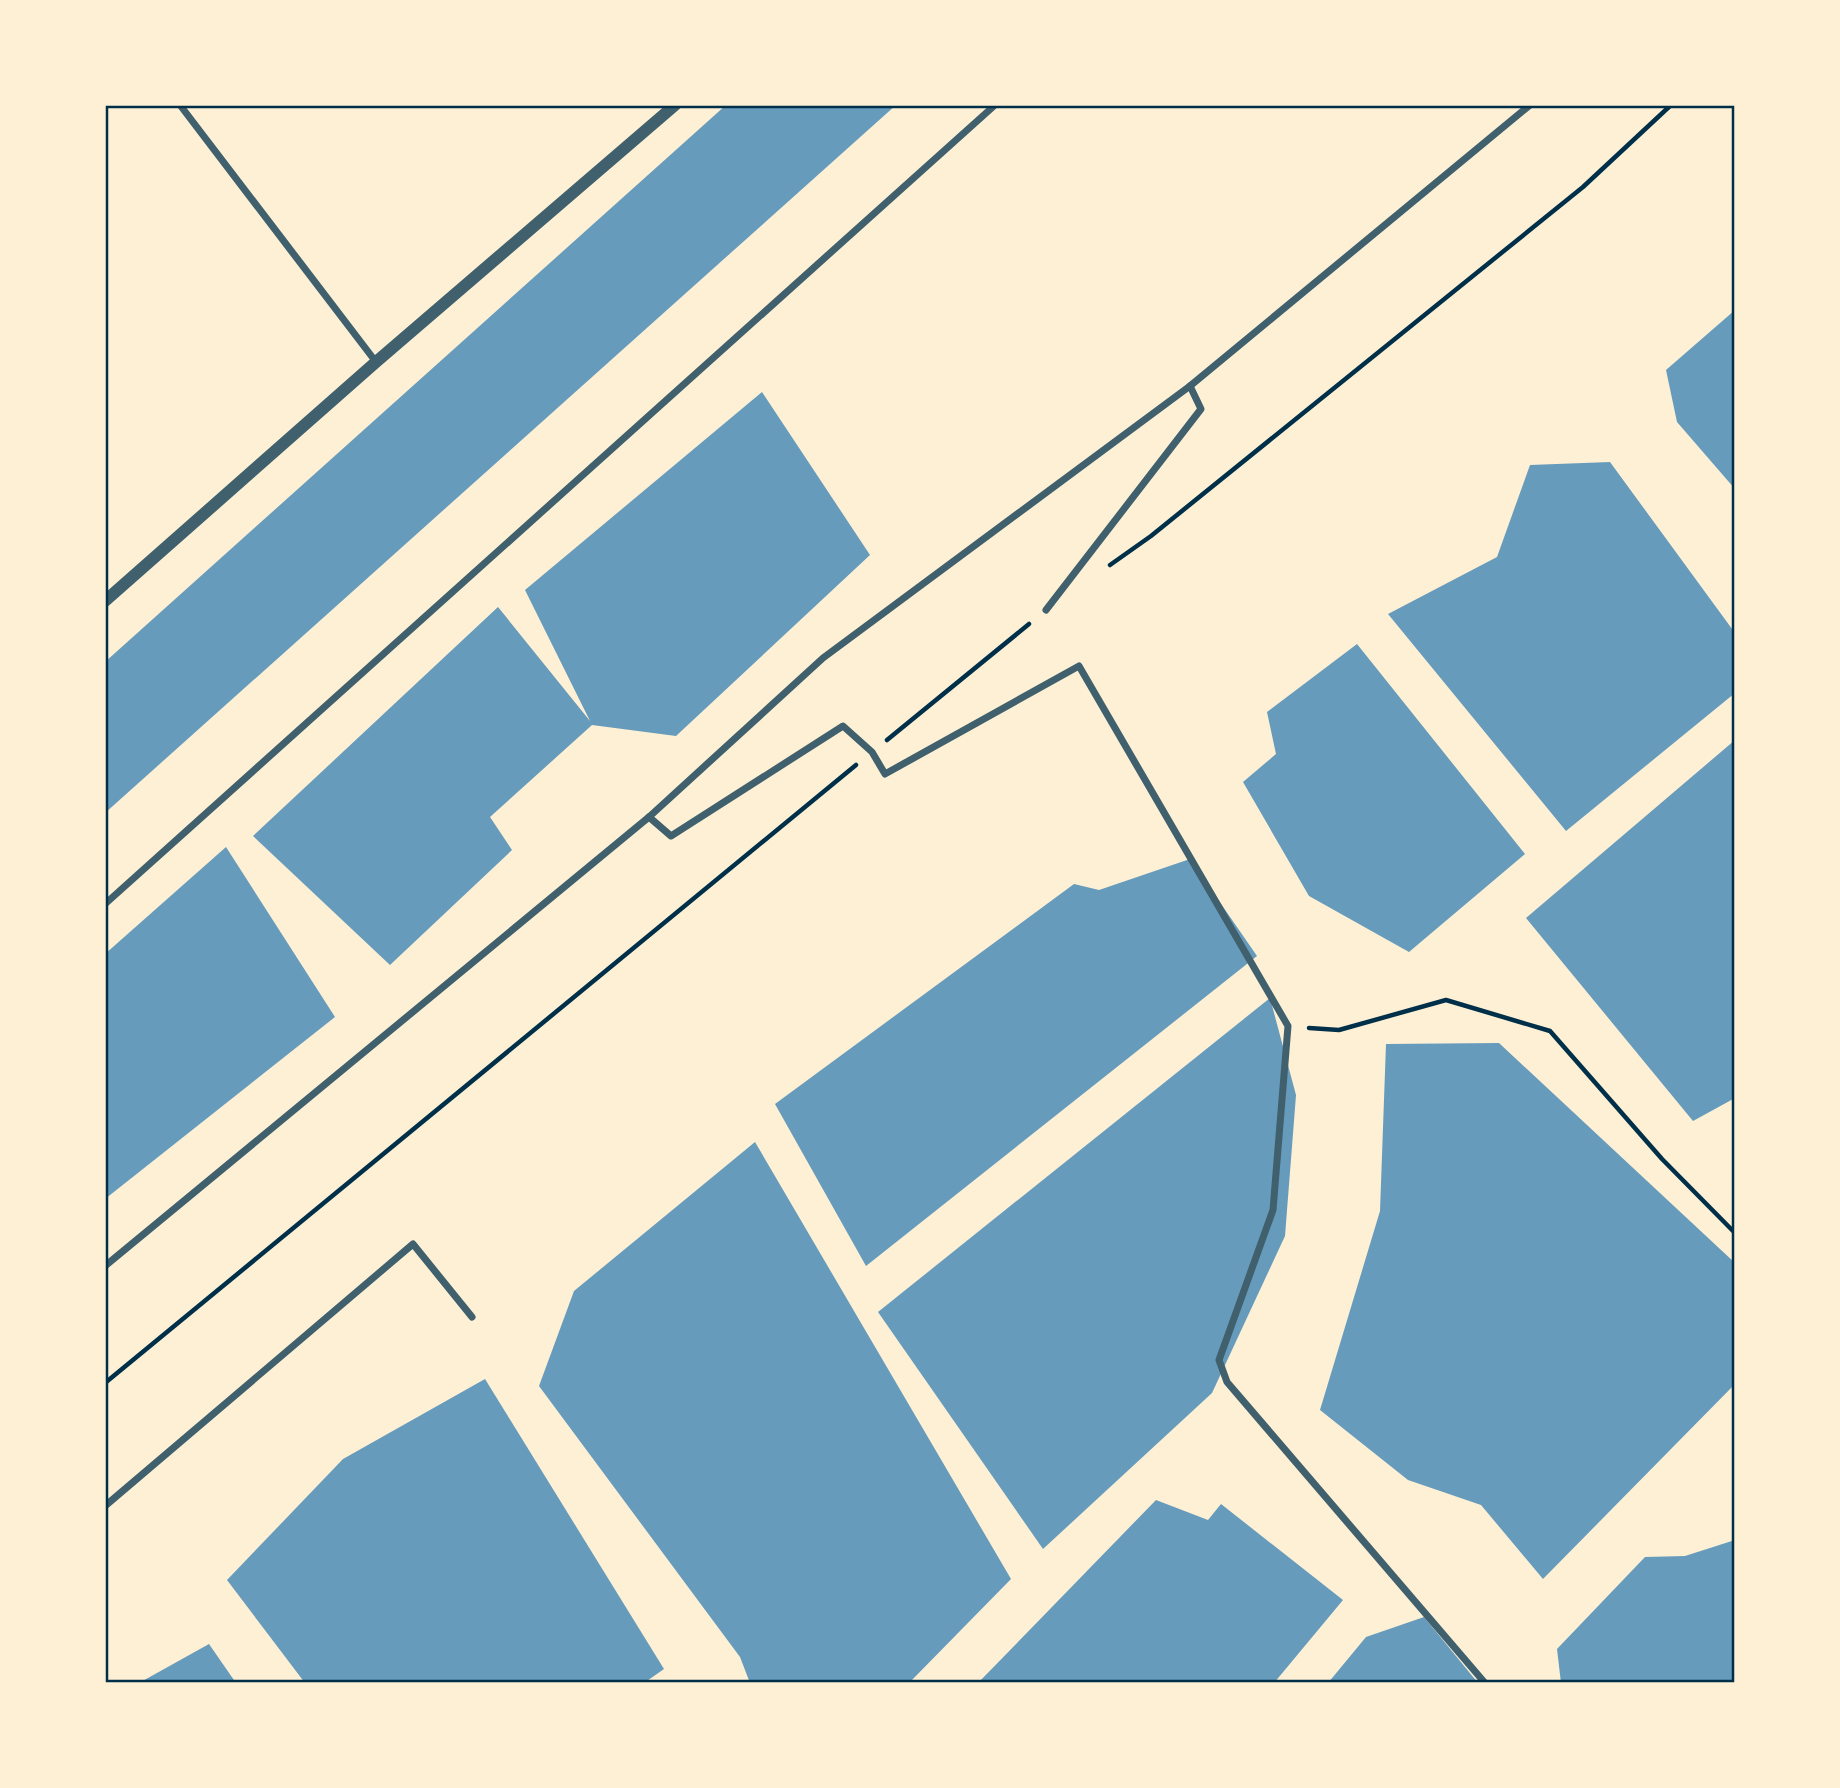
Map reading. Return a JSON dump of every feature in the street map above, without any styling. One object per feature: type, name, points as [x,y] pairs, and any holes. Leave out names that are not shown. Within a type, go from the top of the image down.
[{"type":"street","points":[[180,105],[376,362]]},
{"type":"street","points":[[105,601],[376,362],[675,105]]},
{"type":"street","points":[[105,904],[995,105]]},
{"type":"street","points":[[105,1266],[649,817],[823,658],[1190,386],[1530,105]]},
{"type":"street","points":[[1046,610],[1201,409],[1190,386]]},
{"type":"street","points":[[649,817],[671,836],[843,726],[873,752],[885,774],[1079,666],[1288,1026],[1273,1210],[1219,1360],[1227,1382],[1485,1683]]},
{"type":"street","points":[[105,1506],[413,1244],[472,1317]]},
{"type":"path","points":[[1109,566],[1151,536],[1572,196],[1671,105]]},
{"type":"path","points":[[105,1383],[1046,610]]},
{"type":"path","points":[[1288,1026],[1339,1030],[1446,1000],[1550,1031],[1662,1159],[1735,1233]]},
{"type":"water","points":[[726,105],[896,105],[105,813],[105,662]]},
{"type":"water","points":[[1735,310],[1735,489],[1677,422],[1666,370]]},
{"type":"water","points":[[762,392],[870,555],[676,736],[592,725],[490,817],[512,850],[390,965],[253,836],[498,607],[590,721],[525,590]]},
{"type":"water","points":[[1610,462],[1735,633],[1735,693],[1566,831],[1388,614],[1497,557],[1530,465]]},
{"type":"water","points":[[1357,644],[1525,854],[1409,952],[1309,896],[1243,782],[1276,754],[1267,712]]},
{"type":"water","points":[[1735,740],[1735,1098],[1693,1121],[1526,918]]},
{"type":"water","points":[[226,847],[335,1017],[105,1199],[105,954]]},
{"type":"water","points":[[1190,859],[1257,956],[866,1266],[775,1104],[1074,884],[1099,890]]},
{"type":"water","points":[[1270,998],[1296,1095],[1285,1236],[1212,1393],[1043,1549],[878,1312]]},
{"type":"water","points":[[1499,1043],[1735,1263],[1735,1384],[1543,1579],[1481,1505],[1408,1480],[1320,1410],[1380,1211],[1386,1044]]},
{"type":"water","points":[[755,1142],[1011,1579],[909,1683],[750,1683],[740,1657],[539,1386],[574,1291]]},
{"type":"water","points":[[485,1379],[664,1669],[644,1683],[305,1683],[227,1580],[343,1459]]},
{"type":"water","points":[[1156,1500],[1208,1520],[1221,1504],[1343,1600],[1274,1683],[978,1683]]},
{"type":"water","points":[[1735,1540],[1735,1683],[1561,1683],[1557,1649],[1645,1557],[1685,1556]]},
{"type":"water","points":[[1424,1617],[1478,1683],[1328,1683],[1366,1637]]},
{"type":"water","points":[[209,1644],[236,1683],[139,1683]]}]
